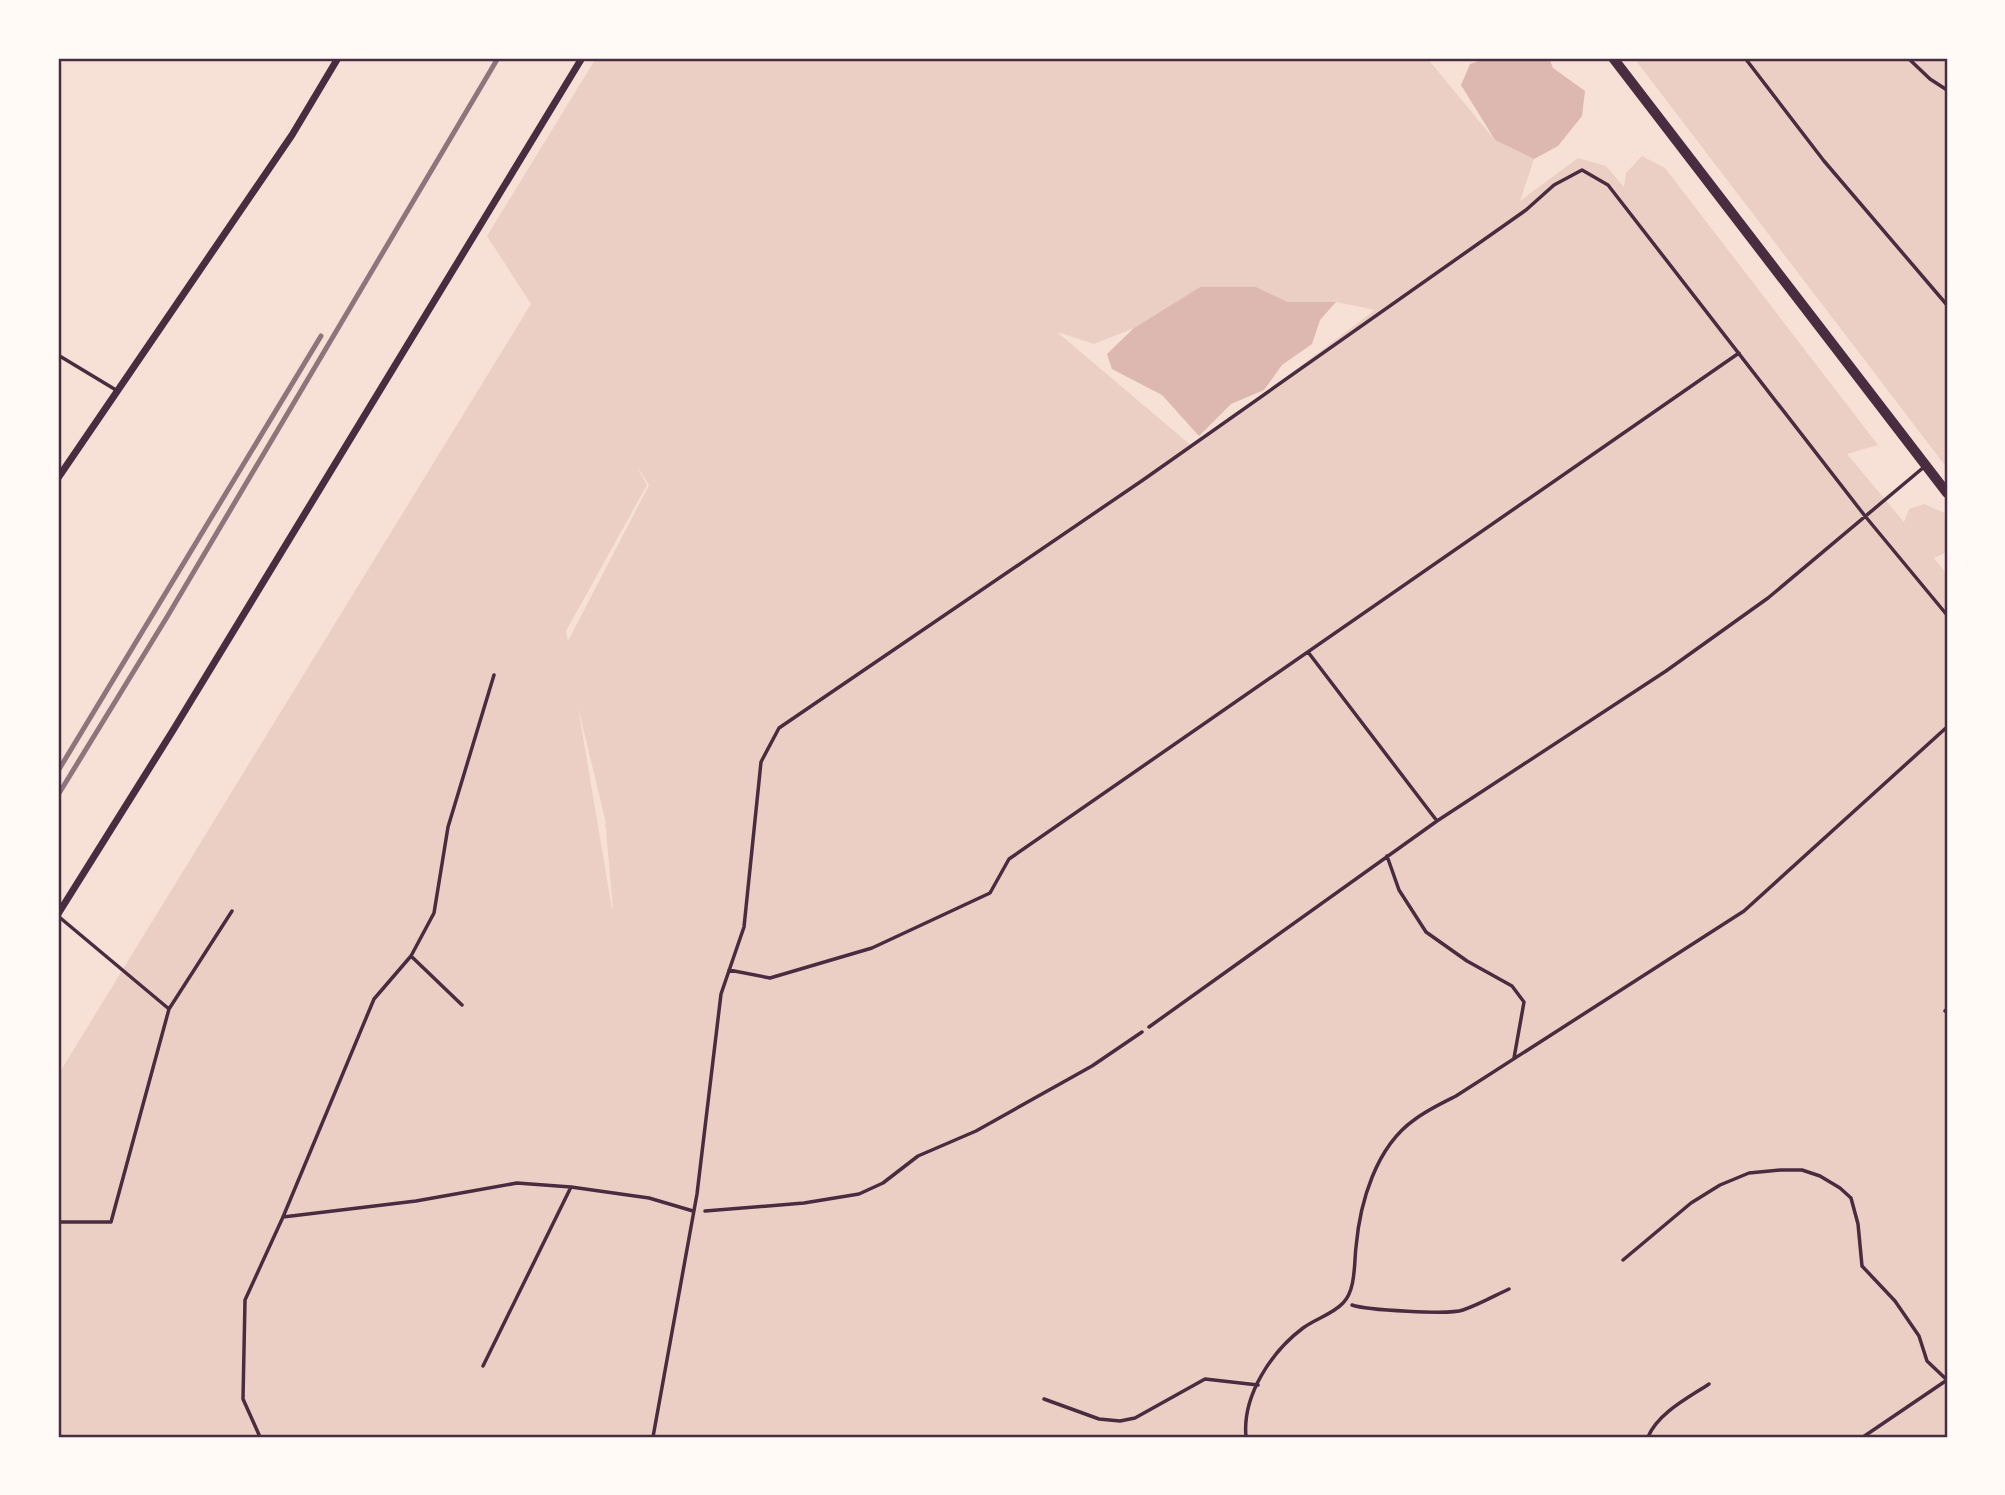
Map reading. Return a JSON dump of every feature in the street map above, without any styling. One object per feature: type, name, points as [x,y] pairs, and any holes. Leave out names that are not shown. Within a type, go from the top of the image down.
[{"type":"street","points":[[58,478],[292,135],[338,58]]},
{"type":"street","points":[[58,915],[180,720],[582,58]]},
{"type":"street","points":[[1613,58],[1947,493]]},
{"type":"lane","points":[[1908,58],[1930,79],[1947,90]]},
{"type":"lane","points":[[653,1437],[697,1194],[721,994],[744,927],[761,762],[779,728],[1143,480],[1515,218],[1554,185],[1582,170],[1608,185],[1865,516],[1947,615]]},
{"type":"lane","points":[[729,970],[770,978],[873,948],[990,893],[1009,859],[1739,353]]},
{"type":"lane","points":[[58,355],[117,391]]},
{"type":"lane","points":[[1149,1027],[1437,821],[1666,671],[1768,597],[1927,465]]},
{"type":"lane","points":[[1308,652],[1437,821]]},
{"type":"lane","points":[[260,1437],[243,1399],[245,1300],[374,999],[411,956],[434,913],[448,827],[494,675]]},
{"type":"lane","points":[[1246,1437],[1245,1424],[1252,1395],[1280,1348],[1303,1328],[1344,1302],[1353,1281],[1357,1227],[1366,1195],[1387,1147],[1413,1120],[1744,911],[1947,727]]},
{"type":"lane","points":[[1387,856],[1399,890],[1426,932],[1467,961],[1512,986],[1524,1002],[1514,1058]]},
{"type":"lane","points":[[58,1222],[111,1222],[169,1009],[232,911]]},
{"type":"lane","points":[[58,915],[169,1009]]},
{"type":"lane","points":[[411,956],[462,1006]]},
{"type":"lane","points":[[1623,1260],[1691,1203],[1720,1185],[1749,1173],[1802,1170],[1820,1176],[1840,1188],[1851,1198],[1858,1224],[1862,1266],[1895,1301],[1919,1336],[1927,1361],[1947,1380],[1863,1437]]},
{"type":"lane","points":[[283,1216],[416,1201],[517,1183],[571,1187],[649,1198],[693,1211]]},
{"type":"lane","points":[[483,1366],[571,1187]]},
{"type":"lane","points":[[1045,1399],[1099,1419],[1120,1421],[1135,1418],[1205,1379],[1258,1385]]},
{"type":"lane","points":[[1648,1437],[1675,1406],[1709,1384]]},
{"type":"path","points":[[1745,58],[1824,162],[1947,305]]},
{"type":"path","points":[[693,1211],[768,1207],[859,1194],[883,1183],[918,1156],[975,1130],[1092,1066],[1149,1027]]},
{"type":"path","points":[[1344,1302],[1362,1308],[1462,1311],[1509,1289]]},
{"type":"shaded area","points":[[596,58],[1427,58],[1495,140],[1534,159],[1520,201],[1578,158],[1606,166],[1624,187],[1626,173],[1642,156],[1665,168],[1878,445],[1847,454],[1904,522],[1909,509],[1924,504],[1947,514],[1947,552],[1934,558],[1947,574],[1947,1437],[58,1437],[58,1075],[531,304],[487,236]],"holes":[[[1200,287],[1256,287],[1288,302],[1336,302],[1375,310],[1193,447],[1057,332],[1094,344],[1134,328]],[[636,465],[649,485],[568,641],[566,631],[647,485]],[[578,707],[605,819],[612,909]]]},
{"type":"shaded area","points":[[1487,58],[1549,58],[1553,68],[1585,91],[1582,116],[1558,146],[1534,159],[1495,140],[1461,85],[1470,64]]},
{"type":"shaded area","points":[[1634,58],[1947,58],[1947,468]]},
{"type":"shaded area","points":[[1200,287],[1256,287],[1288,302],[1336,302],[1320,320],[1312,344],[1282,365],[1264,390],[1231,404],[1199,436],[1162,395],[1112,369],[1107,354],[1134,328]]},
{"type":"railway","points":[[58,795],[167,617],[498,58]]},
{"type":"railway","points":[[58,771],[321,336]]}]
